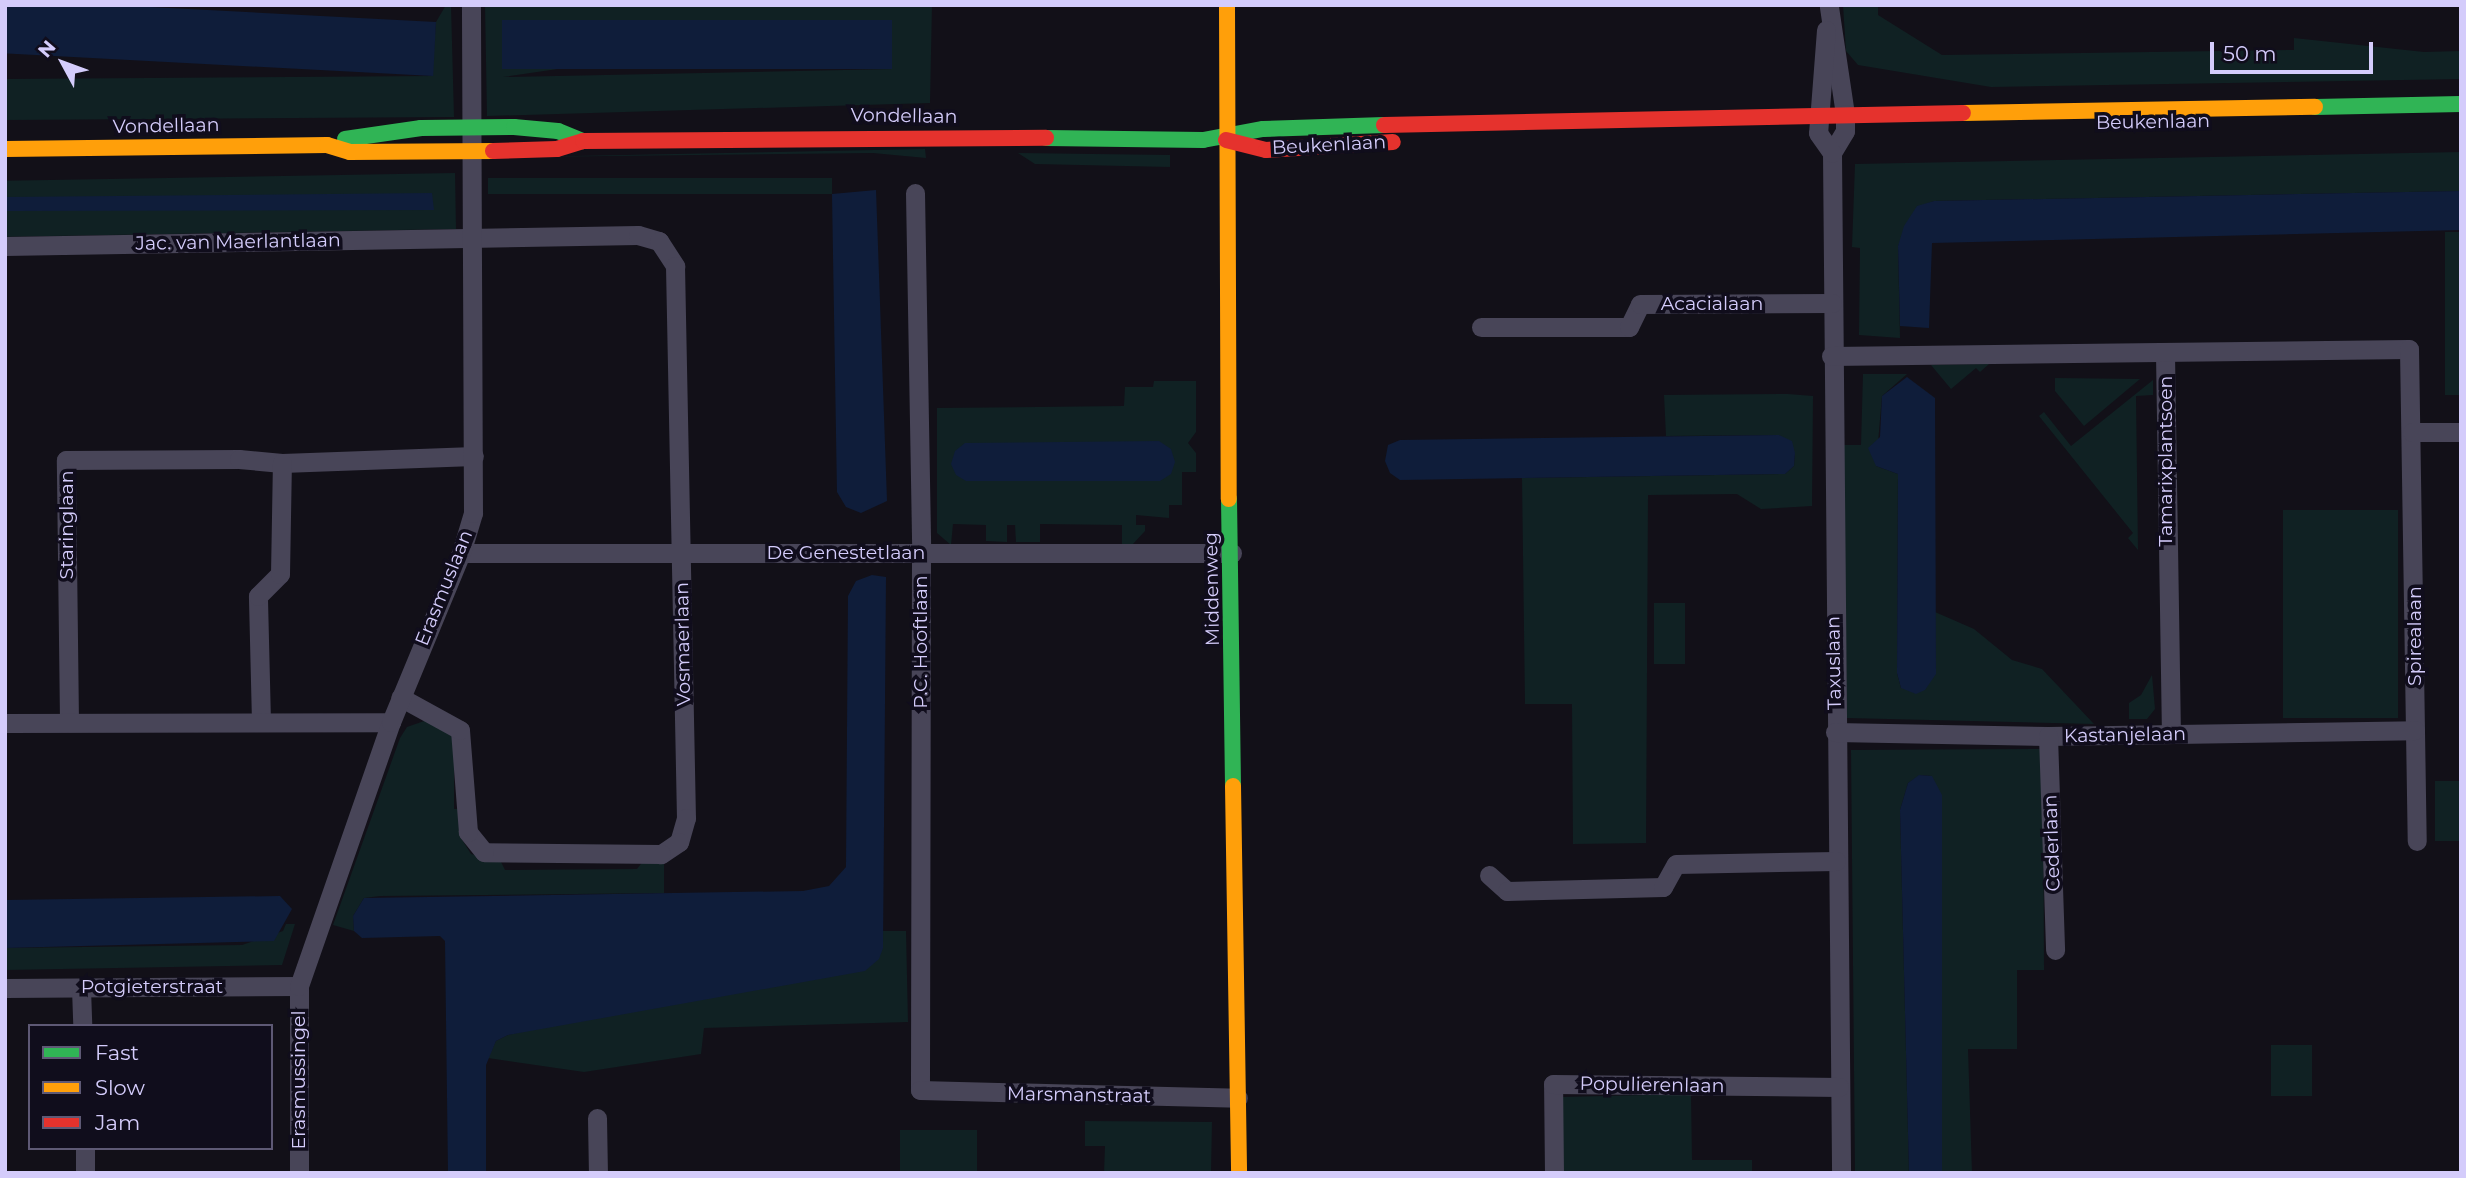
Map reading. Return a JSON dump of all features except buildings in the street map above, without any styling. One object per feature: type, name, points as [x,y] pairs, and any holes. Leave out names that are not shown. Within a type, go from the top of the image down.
[{"type":"street","name":"Erasmuslaan","points":[[299,986],[400,697],[461,553],[472,513],[474,456],[471,5]]},
{"type":"street","name":"Middenweg","points":[[1227,5],[1224,140],[1232,553],[1238,1173]]},
{"type":"street","points":[[1829,6],[1845,120]]},
{"type":"street","points":[[1817,121],[1829,6]]},
{"type":"street","name":"Beukenlaan","points":[[1224,140],[1266,150],[1817,121],[2461,104]]},
{"type":"street","name":"Beukenlaan","points":[[1845,120],[2461,117]]},
{"type":"street","name":"Taxuslaan","points":[[1840,1173],[1831,356],[1832,153],[1845,120]]},
{"type":"street","name":"Taxuslaan","points":[[1817,121],[1832,153]]},
{"type":"street","name":"Vondellaan","points":[[327,145],[351,137],[421,128],[558,131],[583,141]]},
{"type":"street","name":"Vondellaan","points":[[5,149],[327,145],[350,152],[471,151],[557,149],[583,141],[856,136],[1224,140]]},
{"type":"street","name":"P.C. Hooftlaan","points":[[915,193],[921,553],[920,1090]]},
{"type":"street","name":"Vosmaerlaan","points":[[400,697],[460,730],[468,832],[484,852],[661,854],[671,850],[679,842],[687,818],[675,266],[659,242],[638,235],[471,237]]},
{"type":"street","name":"Jac. van Maerlantlaan","points":[[5,246],[471,237]]},
{"type":"street","name":"Acacialaan","points":[[1481,327],[1629,327],[1640,304],[1832,303]]},
{"type":"street","name":"Spirealaan","points":[[2165,354],[2409,349],[2417,841]]},
{"type":"street","name":"Tamarixplantsoen","points":[[1831,356],[2165,354],[2171,734]]},
{"type":"street","points":[[2412,432],[2461,432]]},
{"type":"street","name":"Staringlaan","points":[[69,721],[66,460],[239,459],[282,464],[474,456]]},
{"type":"street","points":[[261,722],[258,596],[281,573],[282,464]]},
{"type":"street","name":"De Genestetlaan","points":[[461,553],[1232,553]]},
{"type":"street","points":[[5,723],[391,722]]},
{"type":"street","name":"Kastanjelaan","points":[[1835,732],[2048,736],[2415,730]]},
{"type":"street","name":"Cederlaan","points":[[2048,736],[2055,950]]},
{"type":"street","points":[[1489,875],[1507,891],[1665,887],[1676,864],[1836,860]]},
{"type":"street","name":"Potgieterstraat","points":[[5,988],[299,986]]},
{"type":"street","name":"Erasmussingel","points":[[299,986],[299,1173]]},
{"type":"street","points":[[81,988],[82,1024]]},
{"type":"street","name":"Populierenlaan","points":[[1554,1173],[1553,1084],[1839,1087]]},
{"type":"street","name":"Marsmanstraat","points":[[920,1090],[1238,1098]]},
{"type":"street","points":[[597,1118],[598,1173]]},
{"type":"street","points":[[85,1150],[85,1173]]},
{"type":"shaded area","points":[[446,5],[451,5],[454,117],[5,120],[5,79],[432,76],[436,22]]},
{"type":"shaded area","points":[[485,5],[932,5],[930,103],[487,116]],"holes":[[[891,20],[892,69],[503,77]]]},
{"type":"shaded area","points":[[1843,5],[1878,5],[1878,15],[1942,55],[2294,50],[2294,38],[2424,52],[2461,51],[2461,79],[1991,87],[1858,65],[1846,51]]},
{"type":"shaded area","points":[[925,149],[926,158],[873,153],[522,157]]},
{"type":"shaded area","points":[[2461,152],[2461,191],[1934,201],[1917,207],[1898,246],[1900,338],[1859,335],[1860,248],[1852,247],[1855,164]]},
{"type":"shaded area","points":[[1018,153],[1170,155],[1170,167],[1035,164]]},
{"type":"shaded area","points":[[455,173],[456,229],[6,237],[5,181]]},
{"type":"shaded area","points":[[488,178],[832,178],[832,194],[488,194]]},
{"type":"shaded area","points":[[2445,232],[2461,232],[2461,395],[2445,395]]},
{"type":"shaded area","points":[[1989,364],[1980,372],[1976,368],[1951,389],[1931,365]]},
{"type":"shaded area","points":[[1863,374],[1907,374],[1882,396],[1876,466],[1898,474],[1897,673],[1901,688],[1936,674],[1935,612],[1974,629],[2012,660],[2042,669],[2094,724],[1847,718],[1843,445],[1861,445]]},
{"type":"shaded area","points":[[2055,378],[2140,379],[2084,426],[2055,391]]},
{"type":"shaded area","points":[[2153,380],[2153,395],[2136,396],[2138,550],[2128,538],[2133,533],[2039,416],[2044,412],[2071,446]]},
{"type":"shaded area","points":[[1154,381],[1196,381],[1196,432],[1188,443],[1196,453],[1196,472],[1182,472],[1182,505],[1169,505],[1169,518],[1136,515],[1136,525],[1145,525],[1145,531],[1132,545],[1122,545],[1122,525],[1040,524],[1040,542],[1016,542],[1015,525],[1007,525],[1007,542],[986,541],[986,525],[953,524],[951,545],[937,533],[937,408],[1124,406],[1125,387],[1153,387]]},
{"type":"shaded area","points":[[1664,395],[1813,396],[1812,506],[1761,509],[1737,494],[1648,495],[1646,843],[1573,844],[1572,704],[1525,704],[1522,478],[1785,474],[1794,466],[1795,453],[1779,435],[1666,436]]},
{"type":"shaded area","points":[[2283,510],[2398,510],[2398,718],[2283,718]]},
{"type":"shaded area","points":[[1654,603],[1685,603],[1685,664],[1654,664]]},
{"type":"shaded area","points":[[2152,675],[2155,709],[2147,719],[2129,719],[2129,703],[2141,695]]},
{"type":"shaded area","points":[[427,720],[454,735],[454,809],[460,809],[461,838],[471,854],[501,862],[505,870],[637,869],[644,860],[664,860],[664,893],[380,896],[364,898],[353,916],[354,931],[333,925],[400,738],[407,727]]},
{"type":"shaded area","points":[[2043,749],[2044,970],[2017,970],[2017,1049],[1968,1049],[1972,1173],[1942,1173],[1932,776],[1920,775],[1908,783],[1900,810],[1909,1173],[1855,1173],[1851,750]]},
{"type":"shaded area","points":[[2435,781],[2461,781],[2461,841],[2435,841]]},
{"type":"shaded area","points":[[286,924],[295,924],[282,965],[5,970],[5,948],[242,945],[283,931]]},
{"type":"shaded area","points":[[883,931],[906,931],[908,1022],[704,1028],[701,1054],[584,1072],[488,1058],[496,1041],[508,1035],[883,948]]},
{"type":"shaded area","points":[[2271,1045],[2312,1045],[2312,1096],[2271,1096]]},
{"type":"shaded area","points":[[1691,1094],[1692,1160],[1752,1160],[1752,1173],[1561,1173],[1561,1097]]},
{"type":"shaded area","points":[[1085,1121],[1212,1122],[1211,1173],[1104,1173],[1105,1146],[1085,1146]]},
{"type":"shaded area","points":[[900,1130],[977,1130],[977,1173],[900,1173]]},
{"type":"water","points":[[5,5],[112,5],[436,22],[433,76],[5,53]]},
{"type":"water","points":[[502,20],[892,20],[892,69],[502,69]]},
{"type":"water","points":[[876,190],[887,501],[861,513],[846,507],[837,492],[832,194]]},
{"type":"water","points":[[2461,191],[2461,230],[1932,243],[1929,328],[1900,326],[1898,246],[1904,226],[1917,206],[1934,201]]},
{"type":"water","points":[[432,193],[434,210],[5,211],[5,197]]},
{"type":"water","points":[[1907,377],[1935,398],[1936,674],[1925,690],[1916,694],[1901,688],[1897,673],[1898,474],[1876,466],[1868,448],[1880,437],[1882,396]]},
{"type":"water","points":[[1779,435],[1792,441],[1795,453],[1794,466],[1785,474],[1400,480],[1390,473],[1385,461],[1388,445],[1400,440]]},
{"type":"water","points":[[1159,441],[1171,449],[1175,462],[1171,474],[1160,481],[966,481],[956,475],[951,464],[955,451],[965,443]]},
{"type":"water","points":[[872,575],[886,577],[883,948],[879,959],[865,971],[508,1035],[496,1041],[486,1065],[486,1173],[448,1173],[445,941],[440,936],[362,938],[354,931],[353,916],[364,898],[803,891],[829,886],[846,867],[848,596],[856,581]]},
{"type":"water","points":[[1919,775],[1932,776],[1942,795],[1942,1173],[1909,1173],[1900,810],[1908,783]]},
{"type":"water","points":[[280,896],[292,909],[274,941],[5,948],[5,900]]},
{"type":"traffic: fast","points":[[2315,107],[2461,104]]},
{"type":"traffic: fast","points":[[1046,138],[1203,140],[1263,129],[1384,125]]},
{"type":"traffic: fast","points":[[345,139],[421,128],[514,127],[558,131],[583,141]]},
{"type":"traffic: fast","points":[[1229,499],[1233,786]]},
{"type":"traffic: slow","points":[[1227,5],[1229,499]]},
{"type":"traffic: slow","points":[[1963,113],[2315,107]]},
{"type":"traffic: slow","points":[[5,149],[327,145],[350,152],[493,151]]},
{"type":"traffic: slow","points":[[1233,786],[1239,1173]]},
{"type":"traffic: jam","points":[[1384,125],[1963,113]]},
{"type":"traffic: jam","points":[[493,151],[557,149],[583,141],[1046,138]]},
{"type":"traffic: jam","points":[[1226,140],[1266,150],[1393,142]]}]
